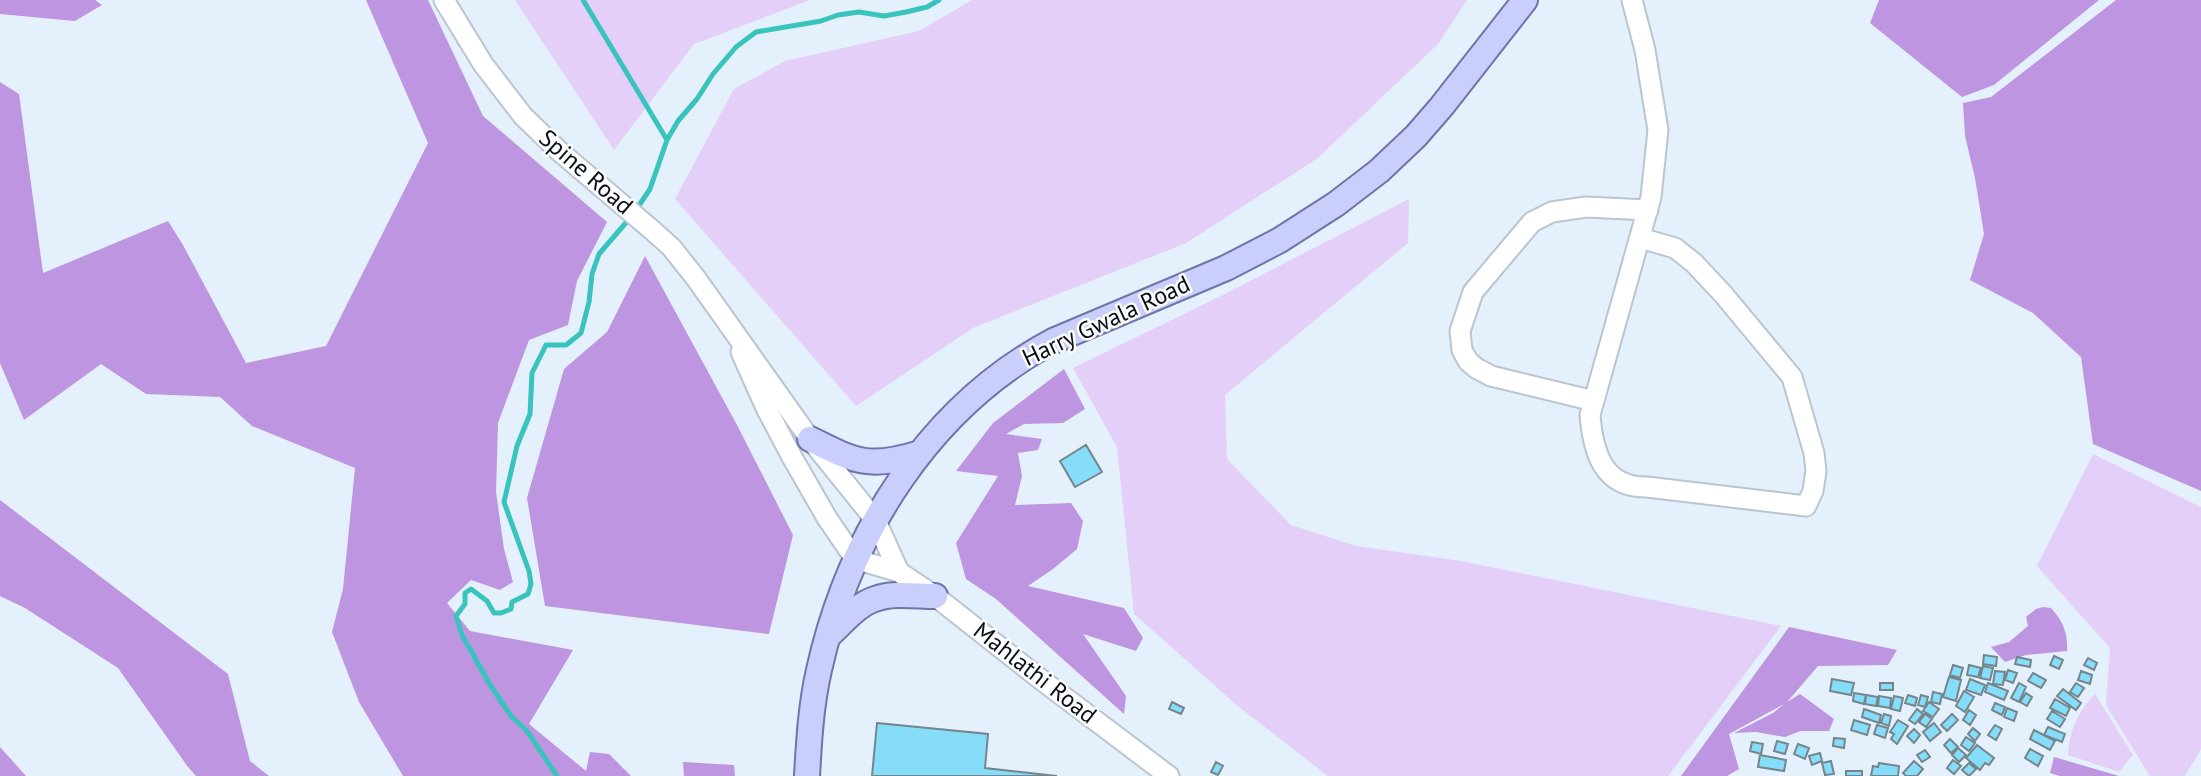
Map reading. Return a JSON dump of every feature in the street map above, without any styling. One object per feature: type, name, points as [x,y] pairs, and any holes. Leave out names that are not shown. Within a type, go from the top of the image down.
[{"type":"main road","name":"Harry Gwala Road","points":[[807,776],[809,728],[818,671],[839,598],[855,559],[893,490],[920,453],[959,409],[1000,372],[1029,353],[1226,268],[1280,240],[1336,204],[1416,136],[1525,0]]},
{"type":"main road","points":[[810,439],[847,458],[876,463],[920,453]]},
{"type":"main road","points":[[828,636],[861,606],[874,599],[891,595],[935,596]]},
{"type":"street","name":"Spine Road","points":[[443,0],[483,64],[523,116],[559,151],[671,247],[766,374],[810,439],[876,521]]},
{"type":"street","points":[[1632,0],[1645,50],[1658,130],[1648,210],[1640,238],[1590,415],[1595,449],[1610,476],[1632,488],[1647,487],[1801,506],[1808,504],[1815,485],[1814,453],[1792,377],[1723,293],[1694,263],[1675,248],[1640,238]]},
{"type":"street","points":[[1594,401],[1491,376],[1468,361],[1462,351],[1460,331],[1473,292],[1532,222],[1552,212],[1586,207],[1648,210]]},
{"type":"street","name":"Spine Road","points":[[736,337],[746,366],[772,419],[827,519],[855,559]]},
{"type":"street","points":[[876,521],[899,572]]},
{"type":"street","name":"Mahlathi Road","points":[[855,559],[899,572],[935,596],[1169,776]]},
{"type":"shaded area","points":[[0,0],[95,0],[102,5],[75,21],[0,14]]},
{"type":"shaded area","points":[[366,0],[428,0],[483,116],[607,222],[577,281],[568,325],[529,340],[498,423],[496,492],[504,549],[513,582],[500,590],[471,580],[447,603],[470,631],[573,650],[529,724],[586,771],[590,752],[609,754],[631,776],[403,776],[359,702],[332,632],[343,589],[355,468],[252,426],[220,397],[146,394],[101,364],[24,420],[0,363],[0,82],[19,94],[43,273],[168,221],[246,363],[326,346],[428,143]]},
{"type":"shaded area","points":[[515,0],[810,0],[694,44],[614,150]]},
{"type":"shaded area","points":[[972,0],[1467,0],[1439,43],[1318,158],[1186,243],[973,328],[856,406],[675,199],[734,89],[785,61],[919,31]]},
{"type":"shaded area","points":[[1879,0],[2099,0],[1994,85],[1962,97],[1870,23]]},
{"type":"shaded area","points":[[2116,0],[2201,0],[2201,491],[2093,444],[2081,357],[2033,313],[1970,280],[1984,234],[1965,136],[1963,103],[1991,97]]},
{"type":"shaded area","points":[[1409,199],[1408,243],[1225,395],[1227,459],[1291,525],[1356,546],[1461,561],[1781,626],[1668,776],[1328,776],[1239,707],[1134,614],[1117,447],[1073,368],[1221,296]]},
{"type":"shaded area","points":[[645,256],[793,535],[769,634],[545,606],[527,498],[564,369],[607,332]]},
{"type":"shaded area","points":[[1064,369],[1085,409],[1063,423],[1024,424],[1006,434],[1042,439],[1038,450],[1018,453],[1022,476],[1015,505],[1071,503],[1083,521],[1077,549],[1028,586],[1124,608],[1143,638],[1136,651],[1083,634],[1126,696],[1124,714],[996,599],[966,579],[956,543],[998,476],[956,471],[993,423]]},
{"type":"shaded area","points":[[2093,454],[2201,507],[2201,749],[2185,776],[2150,776],[2106,705],[2110,648],[2037,566]]},
{"type":"shaded area","points":[[0,500],[228,674],[250,761],[269,776],[196,776],[118,668],[25,608],[0,596]]},
{"type":"shaded area","points":[[2043,607],[2051,608],[2062,623],[2066,633],[2067,651],[2026,655],[2005,662],[1991,647],[2009,642],[2028,626],[2026,617]]},
{"type":"shaded area","points":[[1789,627],[1897,650],[1888,665],[1818,666],[1787,702],[1800,694],[1834,719],[1829,731],[1800,731],[1785,737],[1756,732],[1734,733],[1773,713],[1784,704],[1729,734],[1739,769],[1727,776],[1681,776]]},
{"type":"shaded area","points":[[2095,694],[2133,755],[2119,772],[2068,755],[2076,722]]},
{"type":"shaded area","points":[[0,747],[26,776],[0,776]]},
{"type":"shaded area","points":[[2054,757],[2119,776],[2060,776],[2050,773]]},
{"type":"shaded area","points":[[683,762],[734,765],[735,776],[684,776]]},
{"type":"building","points":[[1086,445],[1102,472],[1075,487],[1060,461]]},
{"type":"building","points":[[1984,655],[1997,657],[1996,666],[1983,664]]},
{"type":"building","points":[[2054,656],[2063,660],[2059,669],[2050,665]]},
{"type":"building","points":[[2017,657],[2031,660],[2030,667],[2015,664]]},
{"type":"building","points":[[2088,658],[2097,663],[2094,670],[2084,665]]},
{"type":"building","points":[[1953,665],[1963,668],[1960,678],[1950,675]]},
{"type":"building","points":[[1969,665],[1981,668],[1978,677],[1967,675]]},
{"type":"building","points":[[1983,666],[1993,668],[1990,680],[1980,678]]},
{"type":"building","points":[[2008,670],[2017,673],[2013,683],[2005,680]]},
{"type":"building","points":[[1995,671],[2005,672],[2003,685],[1993,684]]},
{"type":"building","points":[[2081,671],[2092,675],[2090,684],[2078,680]]},
{"type":"building","points":[[2033,673],[2046,680],[2041,688],[2028,681]]},
{"type":"building","points":[[1949,677],[1961,680],[1956,701],[1943,697]]},
{"type":"building","points":[[1832,679],[1854,683],[1851,695],[1830,691]]},
{"type":"building","points":[[1970,679],[1985,685],[1981,695],[1966,690]]},
{"type":"building","points":[[1880,683],[1893,683],[1893,690],[1880,690]]},
{"type":"building","points":[[1988,683],[2008,691],[2004,700],[1985,692]]},
{"type":"building","points":[[2019,683],[2026,687],[2019,702],[2011,698]]},
{"type":"building","points":[[2076,683],[2084,688],[2078,697],[2070,692]]},
{"type":"building","points":[[2063,689],[2081,703],[2076,710],[2057,696]]},
{"type":"building","points":[[1964,691],[1974,697],[1965,712],[1956,706]]},
{"type":"building","points":[[1933,692],[1942,694],[1940,704],[1931,702]]},
{"type":"building","points":[[1854,693],[1866,695],[1864,704],[1853,701]]},
{"type":"building","points":[[2026,693],[2032,697],[2027,706],[2020,702]]},
{"type":"building","points":[[1866,695],[1878,697],[1876,706],[1865,704]]},
{"type":"building","points":[[1908,695],[1917,698],[1915,706],[1905,703]]},
{"type":"building","points":[[1921,695],[1928,697],[1925,707],[1918,705]]},
{"type":"building","points":[[1879,696],[1891,698],[1890,708],[1878,706]]},
{"type":"building","points":[[1894,696],[1903,698],[1900,711],[1891,709]]},
{"type":"building","points":[[2055,699],[2070,708],[2066,716],[2050,708]]},
{"type":"building","points":[[1172,702],[1184,708],[1181,714],[1169,709]]},
{"type":"building","points":[[1929,702],[1939,709],[1933,717],[1923,711]]},
{"type":"building","points":[[1995,703],[2005,707],[2002,715],[1992,710]]},
{"type":"building","points":[[2007,708],[2017,712],[2014,721],[2004,717]]},
{"type":"building","points":[[1864,709],[1881,715],[1879,723],[1862,717]]},
{"type":"building","points":[[1917,709],[1923,714],[1915,724],[1909,720]]},
{"type":"building","points":[[1969,710],[1976,715],[1970,725],[1963,720]]},
{"type":"building","points":[[2052,711],[2065,719],[2060,727],[2047,719]]},
{"type":"building","points":[[1884,714],[1891,716],[1889,726],[1881,723]]},
{"type":"building","points":[[1925,714],[1932,719],[1926,727],[1919,722]]},
{"type":"building","points":[[1952,714],[1958,720],[1947,731],[1941,725]]},
{"type":"building","points":[[1854,720],[1870,725],[1867,735],[1851,730]]},
{"type":"building","points":[[1898,720],[1908,726],[1897,744],[1891,739],[1894,734],[1890,732]]},
{"type":"building","points":[[877,723],[988,734],[985,768],[1057,776],[872,776]]},
{"type":"building","points":[[1934,723],[1941,732],[1930,741],[1923,732]]},
{"type":"building","points":[[1877,725],[1888,728],[1885,738],[1874,734]]},
{"type":"building","points":[[1995,725],[2002,729],[1996,740],[1988,735]]},
{"type":"building","points":[[2048,727],[2065,734],[2062,742],[2044,735]]},
{"type":"building","points":[[1973,728],[1980,734],[1975,741],[1968,734]]},
{"type":"building","points":[[1914,729],[1920,735],[1914,743],[1907,736]]},
{"type":"building","points":[[2034,730],[2055,741],[2050,750],[2030,739]]},
{"type":"building","points":[[1966,737],[1975,743],[1969,751],[1961,745]]},
{"type":"building","points":[[1834,738],[1845,739],[1844,748],[1833,746]]},
{"type":"building","points":[[1950,739],[1958,747],[1951,753],[1944,745]]},
{"type":"building","points":[[1777,741],[1788,744],[1785,754],[1774,751]]},
{"type":"building","points":[[1752,742],[1763,744],[1761,754],[1750,751]]},
{"type":"building","points":[[1798,744],[1809,748],[1805,759],[1794,754]]},
{"type":"building","points":[[1977,745],[1994,758],[1980,770],[1966,758]]},
{"type":"building","points":[[1958,748],[1966,755],[1959,762],[1952,755]]},
{"type":"building","points":[[2030,749],[2043,756],[2038,766],[2025,758]]},
{"type":"building","points":[[1925,750],[1930,757],[1922,762],[1917,755]]},
{"type":"building","points":[[1820,753],[1822,761],[1812,765],[1809,756]]},
{"type":"building","points":[[1760,755],[1786,760],[1784,771],[1758,767]]},
{"type":"building","points":[[1953,760],[1961,766],[1954,774],[1947,768]]},
{"type":"building","points":[[1831,761],[1834,774],[1825,775],[1822,763]]},
{"type":"building","points":[[1914,761],[1923,769],[1917,776],[1906,776],[1903,773]]},
{"type":"building","points":[[1216,762],[1223,766],[1218,775],[1211,772]]},
{"type":"building","points":[[1879,763],[1899,766],[1898,776],[1871,776],[1873,766],[1878,767]]},
{"type":"building","points":[[1969,763],[1976,769],[1969,776],[1962,770]]},
{"type":"building","points":[[1846,771],[1862,771],[1862,776],[1846,776]]},
{"type":"waterway","points":[[583,0],[667,140]]},
{"type":"waterway","points":[[636,210],[650,189],[667,140],[678,121],[736,47],[756,32],[859,12],[884,16],[927,7],[939,0]]},
{"type":"waterway","points":[[557,776],[527,731],[511,716],[489,683],[462,635],[456,616],[465,604],[465,593],[471,589],[487,601],[494,613],[511,609],[512,602],[528,594],[531,584],[529,571],[504,502],[517,446],[530,414],[532,373],[546,345],[566,345],[581,333],[589,302],[592,274],[599,254],[630,218]]}]
